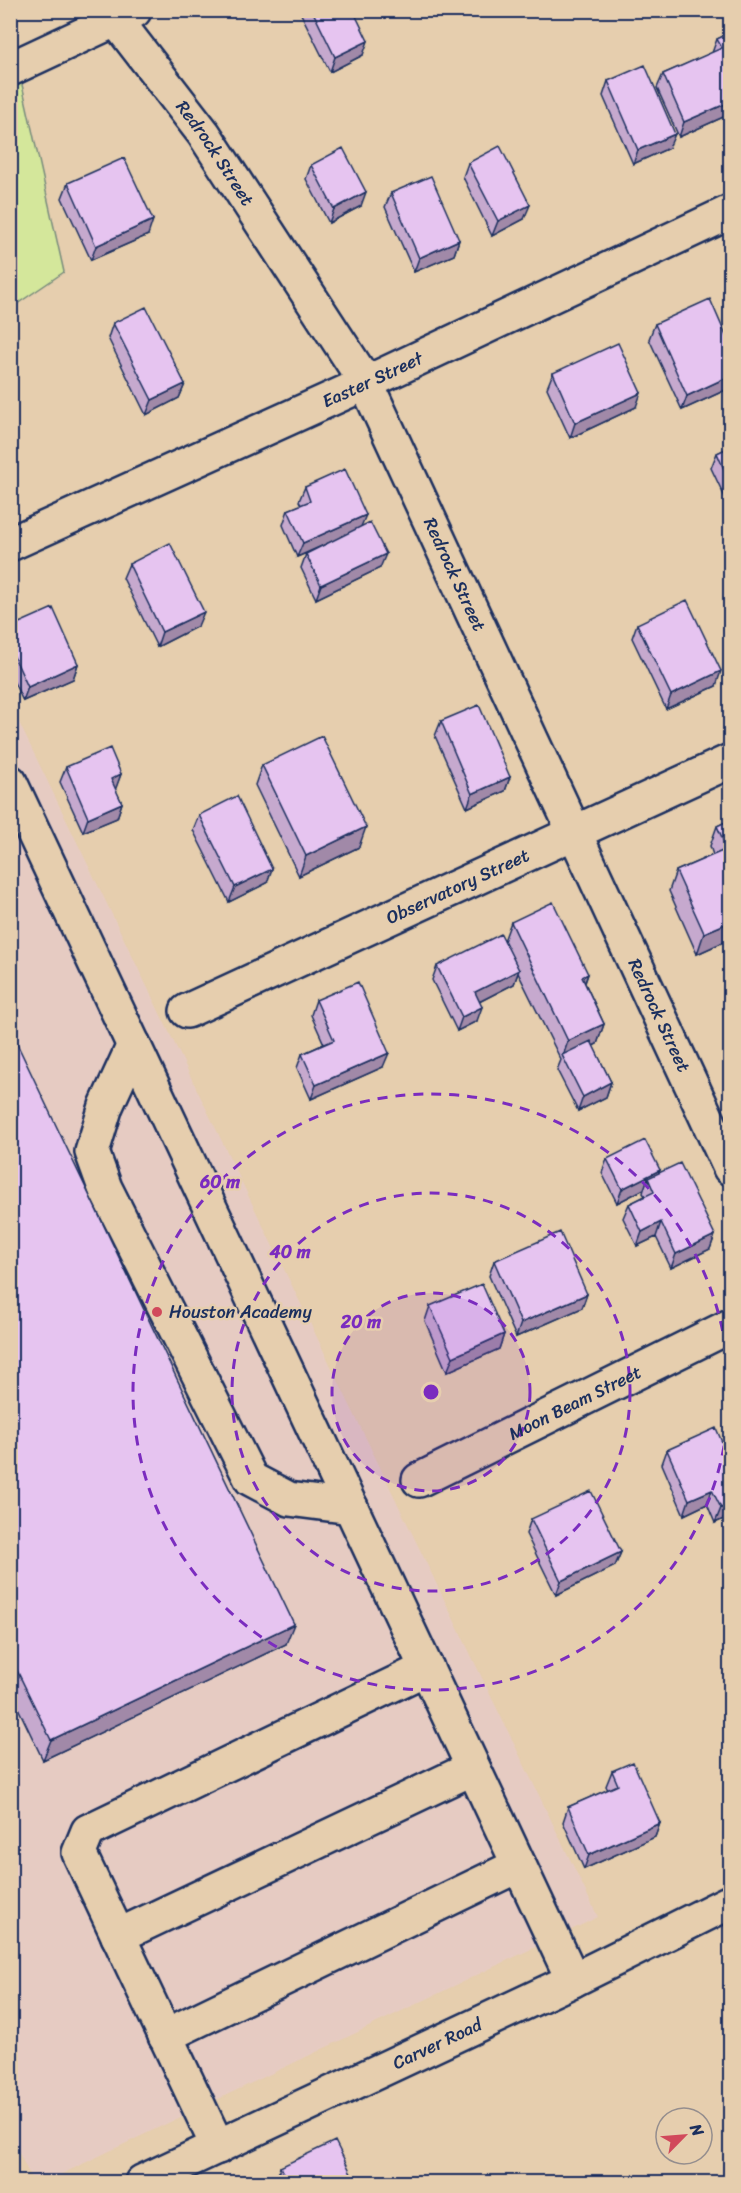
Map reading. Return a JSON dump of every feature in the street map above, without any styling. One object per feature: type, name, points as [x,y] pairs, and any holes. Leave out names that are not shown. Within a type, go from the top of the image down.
[{"type":"street","points":[[10,69],[125,15]]},
{"type":"street","name":"Redrock Street","points":[[125,15],[366,383],[730,1168]]},
{"type":"street","name":"Easter Street","points":[[10,544],[366,383],[730,212]]},
{"type":"street","name":"Observatory Street","points":[[187,1011],[576,834],[730,761]]},
{"type":"street","points":[[10,782],[18,819],[134,1045],[573,1980]]},
{"type":"street","points":[[134,1045],[106,1106],[92,1152],[105,1188],[251,1479],[289,1499],[351,1507]]},
{"type":"street","name":"Moon Beam Street","points":[[419,1480],[730,1326]]},
{"type":"street","points":[[218,2147],[78,1853],[88,1831],[427,1668]]},
{"type":"street","points":[[118,1936],[473,1768]]},
{"type":"street","points":[[165,2036],[519,1865]]},
{"type":"street","name":"Carver Road","points":[[159,2179],[218,2147],[573,1980],[730,1902]]},
{"type":"shaded area","name":"Houston Academy","points":[[11,706],[598,1917],[45,2182],[33,2182],[11,2136]]},
{"type":"green space","points":[[10,31],[64,272],[11,308],[10,308]]},
{"type":"building","points":[[312,10],[353,10],[368,41],[335,57]]},
{"type":"building","points":[[730,33],[730,102],[684,122],[663,74],[722,48],[717,39]]},
{"type":"building","points":[[645,65],[675,134],[638,150],[608,81]]},
{"type":"building","points":[[500,146],[530,205],[498,221],[468,163]]},
{"type":"building","points":[[343,148],[366,192],[334,209],[311,165]]},
{"type":"building","points":[[124,158],[153,220],[96,246],[68,183]]},
{"type":"building","points":[[431,176],[459,240],[419,258],[391,193]]},
{"type":"building","points":[[710,299],[730,345],[730,376],[687,396],[655,324]]},
{"type":"building","points":[[146,307],[185,384],[152,400],[113,323]]},
{"type":"building","points":[[618,343],[641,393],[575,423],[553,373]]},
{"type":"building","points":[[730,447],[730,483],[717,453]]},
{"type":"building","points":[[345,469],[366,515],[303,543],[288,510],[310,501],[305,487]]},
{"type":"building","points":[[370,522],[386,554],[321,585],[306,554]]},
{"type":"building","points":[[170,543],[204,612],[162,632],[129,564]]},
{"type":"building","points":[[687,600],[721,671],[671,695],[637,624]]},
{"type":"building","points":[[53,608],[78,664],[28,687],[10,648],[10,627]]},
{"type":"building","points":[[479,705],[510,777],[472,794],[441,721]]},
{"type":"building","points":[[322,736],[366,827],[306,856],[262,765]]},
{"type":"building","points":[[110,748],[121,774],[111,779],[122,803],[88,818],[66,767]]},
{"type":"building","points":[[237,796],[272,869],[235,887],[199,815]]},
{"type":"building","points":[[730,820],[730,922],[704,933],[676,871],[727,849],[717,826]]},
{"type":"building","points":[[553,902],[588,974],[582,977],[604,1024],[568,1041],[511,922]]},
{"type":"building","points":[[501,934],[519,970],[475,992],[482,1007],[462,1017],[437,966]]},
{"type":"building","points":[[358,982],[389,1053],[316,1085],[302,1054],[334,1040],[316,1000]]},
{"type":"building","points":[[10,1029],[294,1624],[51,1740],[10,1656]]},
{"type":"building","points":[[591,1041],[611,1082],[583,1097],[562,1055]]},
{"type":"building","points":[[645,1140],[660,1170],[622,1189],[607,1159]]},
{"type":"building","points":[[680,1163],[715,1235],[676,1254],[661,1222],[642,1232],[629,1204],[654,1192],[648,1178]]},
{"type":"building","points":[[560,1232],[587,1294],[521,1323],[494,1261]]},
{"type":"building","points":[[482,1284],[504,1334],[453,1357],[430,1306]]},
{"type":"building","points":[[716,1428],[730,1461],[730,1504],[721,1508],[712,1490],[689,1500],[667,1450]]},
{"type":"building","points":[[591,1491],[621,1552],[561,1581],[531,1519]]},
{"type":"building","points":[[633,1762],[660,1823],[589,1855],[568,1807],[618,1785],[612,1771]]},
{"type":"building","points":[[335,2141],[355,2181],[288,2182],[280,2167]]},
{"type":"place","name":"Houston Academy","points":[[157,1312]]}]
